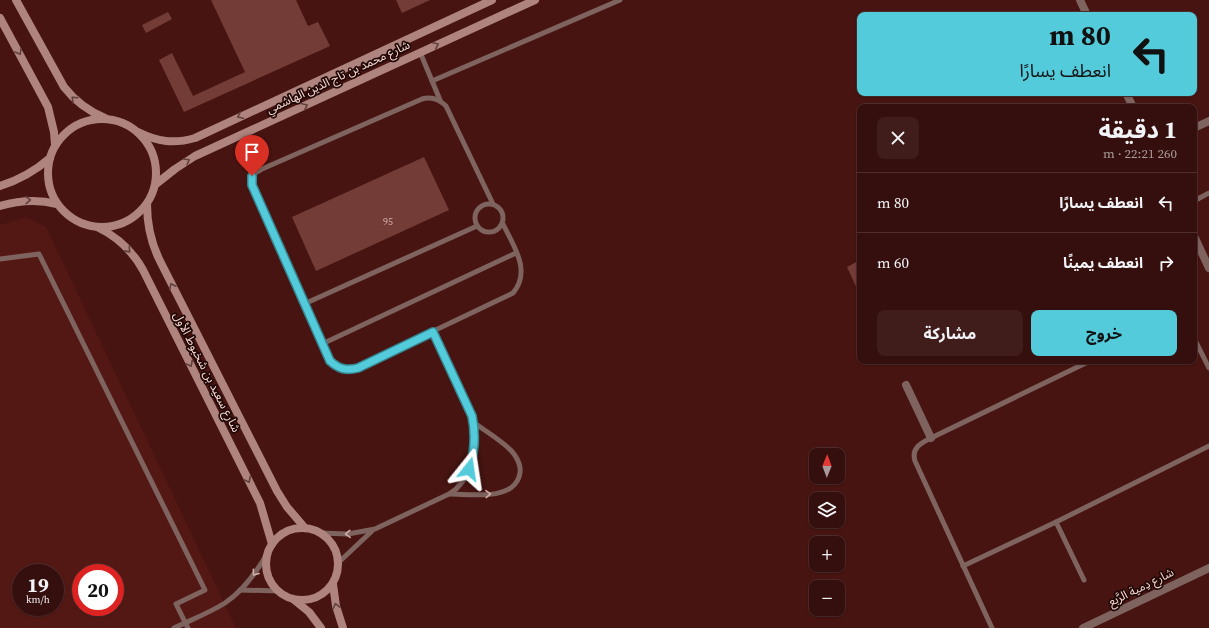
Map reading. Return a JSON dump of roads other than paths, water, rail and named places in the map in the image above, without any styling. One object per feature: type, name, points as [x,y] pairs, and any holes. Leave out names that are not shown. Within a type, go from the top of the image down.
[{"type":"main road","points":[[16,0],[64,87],[72,98],[83,106],[107,119]]},
{"type":"main road","name":"شارع محمد بن تاج الدين الهاشمي","points":[[138,132],[160,141],[172,142],[195,138],[492,0]]},
{"type":"main road","name":"شارع محمد بن تاج الدين الهاشمي","points":[[156,184],[195,156],[535,0]]},
{"type":"main road","points":[[0,18],[48,107],[56,145]]},
{"type":"main road","points":[[107,119],[119,121],[138,132],[146,140],[156,161],[156,184],[147,204],[139,213],[125,222],[109,227],[97,227],[79,222],[67,214],[57,204],[49,186],[48,167],[56,145],[69,130],[87,121],[107,119]]},
{"type":"main road","points":[[0,186],[20,179],[50,158]]},
{"type":"main road","points":[[0,206],[19,201],[32,200],[57,204]]},
{"type":"main road","name":"شارع سعيد بن شخبوط الأول","points":[[147,204],[147,216],[151,240],[160,262],[277,491],[287,507],[305,528]]},
{"type":"main road","name":"شارع سعيد بن شخبوط الأول","points":[[97,227],[119,240],[137,259],[260,503],[272,544]]},
{"type":"main road","points":[[290,598],[300,600],[309,599],[318,596],[333,584],[337,574],[338,563],[336,551],[330,541],[320,533],[305,528],[287,532],[272,544],[267,554],[266,564],[268,575],[272,584],[279,591],[309,612],[321,628]]},
{"type":"main road","points":[[333,584],[336,606],[343,628]]},
{"type":"street","points":[[1080,0],[1086,12]]},
{"type":"street","points":[[1197,127],[1209,121]]},
{"type":"street","points":[[1197,242],[1209,268]]},
{"type":"street","points":[[906,385],[931,438]]},
{"type":"street","name":"شارع دِمية الرَّبع","points":[[1083,628],[1209,568]]},
{"type":"lane","points":[[432,81],[620,0]]},
{"type":"lane","points":[[420,52],[440,100],[446,106],[451,115],[493,204],[501,210],[504,219],[502,224],[497,230],[488,232],[484,231],[477,226],[475,218],[477,210],[484,204],[493,204]]},
{"type":"lane","points":[[440,100],[433,98],[422,99],[255,173],[252,180],[252,185],[330,361],[336,367],[351,370],[513,293],[520,282],[522,266],[502,224]]},
{"type":"lane","points":[[1197,200],[1209,194]]},
{"type":"lane","points":[[304,304],[477,226]]},
{"type":"lane","points":[[322,344],[516,253]]},
{"type":"lane","points":[[0,259],[39,254],[205,590],[176,604],[186,625]]},
{"type":"lane","points":[[320,533],[348,534],[375,529],[449,494],[463,481],[473,457],[475,441],[473,422],[468,405],[433,332]]},
{"type":"lane","points":[[1197,343],[1207,361],[1209,368]]},
{"type":"lane","points":[[992,628],[915,461],[914,456],[916,448],[918,445],[931,438],[1084,364]]},
{"type":"lane","points":[[449,494],[499,494],[513,487],[520,475],[520,464],[514,453],[473,422]]},
{"type":"lane","points":[[963,566],[1056,522],[1209,446]]},
{"type":"lane","points":[[1056,522],[1084,580]]},
{"type":"lane","points":[[338,563],[375,529]]},
{"type":"lane","points":[[174,628],[186,625],[224,603],[240,590],[255,573],[267,554]]},
{"type":"lane","points":[[240,590],[279,591]]}]
